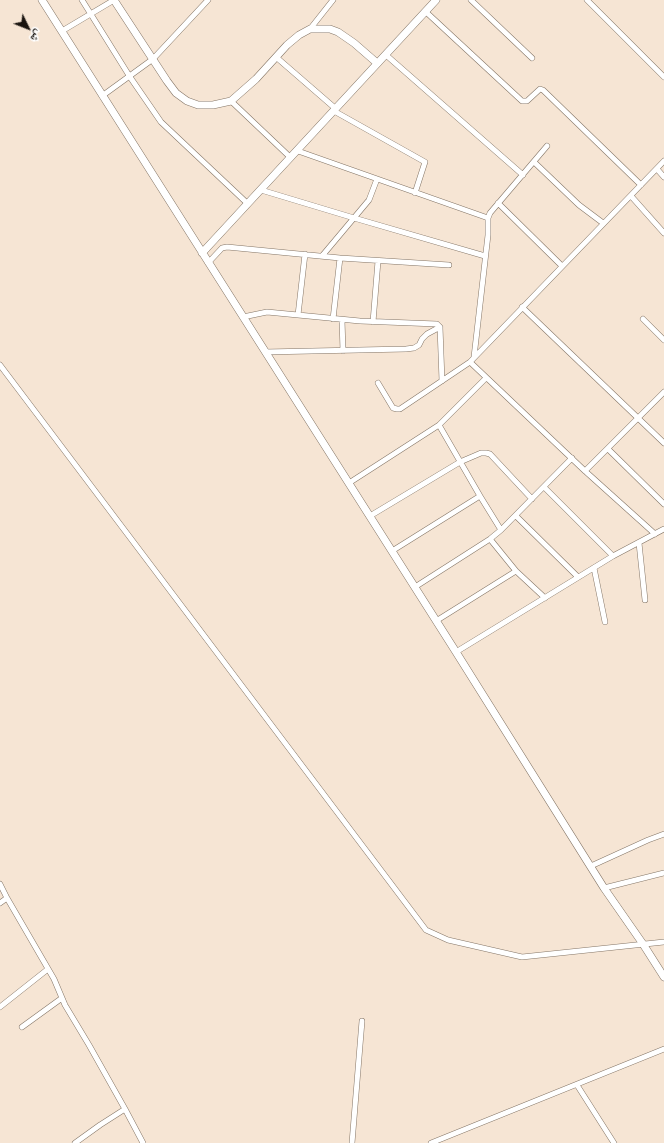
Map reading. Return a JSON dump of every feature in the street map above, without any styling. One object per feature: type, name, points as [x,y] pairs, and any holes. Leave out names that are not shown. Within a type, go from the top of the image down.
[{"type":"street","points":[[42,0],[415,587],[604,888],[664,977]]},
{"type":"street","points":[[82,0],[130,77],[161,122],[248,204]]},
{"type":"street","points":[[62,31],[114,0],[176,93],[187,101],[198,104],[213,105],[231,102],[256,79],[293,40],[304,32],[310,30],[330,29],[338,32],[354,43],[377,63]]},
{"type":"street","points":[[102,96],[153,59],[208,0]]},
{"type":"street","points":[[310,30],[327,2],[333,0]]},
{"type":"street","points":[[202,253],[298,151],[436,0]]},
{"type":"street","points":[[471,0],[532,58]]},
{"type":"street","points":[[587,0],[664,77]]},
{"type":"street","points":[[426,12],[522,101],[527,101],[540,89],[543,90],[641,185]]},
{"type":"street","points":[[386,55],[523,175]]},
{"type":"street","points":[[276,57],[335,110],[425,162],[415,193]]},
{"type":"street","points":[[231,102],[291,158]]},
{"type":"street","points":[[474,357],[484,256],[488,236],[488,218],[498,203],[547,146]]},
{"type":"street","points":[[298,151],[488,218]]},
{"type":"street","points":[[378,383],[393,408],[400,409],[470,362],[664,161]]},
{"type":"street","points":[[534,162],[575,201],[603,224]]},
{"type":"street","points":[[656,169],[664,176]]},
{"type":"street","points":[[322,256],[369,200],[377,179]]},
{"type":"street","points":[[261,190],[484,256]]},
{"type":"street","points":[[631,196],[664,232]]},
{"type":"street","points":[[498,203],[562,266]]},
{"type":"street","points":[[208,263],[222,248],[227,247],[340,258],[449,265]]},
{"type":"street","points":[[298,315],[305,254]]},
{"type":"street","points":[[333,319],[340,258]]},
{"type":"street","points":[[373,322],[378,261]]},
{"type":"street","points":[[522,307],[664,444]]},
{"type":"street","points":[[243,317],[267,312],[342,320],[437,324],[440,327]]},
{"type":"street","points":[[643,319],[664,340]]},
{"type":"street","points":[[342,320],[344,351]]},
{"type":"street","points":[[265,352],[414,348],[419,345],[427,334],[440,327]]},
{"type":"street","points":[[440,327],[442,381]]},
{"type":"street","points":[[470,362],[585,471],[656,534]]},
{"type":"street","points":[[0,366],[426,930],[448,940],[522,957],[664,942]]},
{"type":"street","points":[[349,483],[439,426],[486,378]]},
{"type":"street","points":[[585,471],[664,392]]},
{"type":"street","points":[[439,426],[501,530]]},
{"type":"street","points":[[608,449],[664,504]]},
{"type":"street","points":[[370,516],[460,462],[481,453],[490,454],[532,499]]},
{"type":"street","points":[[415,587],[490,539],[501,530],[572,458]]},
{"type":"street","points":[[544,487],[613,556]]},
{"type":"street","points":[[392,551],[480,496]]},
{"type":"street","points":[[516,516],[578,577]]},
{"type":"street","points":[[456,652],[613,556],[664,529]]},
{"type":"street","points":[[490,539],[516,571],[545,598]]},
{"type":"street","points":[[638,543],[645,600]]},
{"type":"street","points":[[594,568],[605,622]]},
{"type":"street","points":[[436,621],[516,571]]},
{"type":"street","points":[[591,866],[664,834]]},
{"type":"street","points":[[604,888],[664,873]]},
{"type":"street","points":[[0,884],[143,1143]]},
{"type":"street","points":[[0,904],[7,898]]},
{"type":"street","points":[[0,1007],[48,969]]},
{"type":"street","points":[[22,1027],[62,998]]},
{"type":"street","points":[[352,1143],[362,1021]]},
{"type":"street","points":[[431,1143],[664,1049]]},
{"type":"street","points":[[577,1085],[614,1143]]},
{"type":"street","points":[[75,1143],[125,1109]]}]
